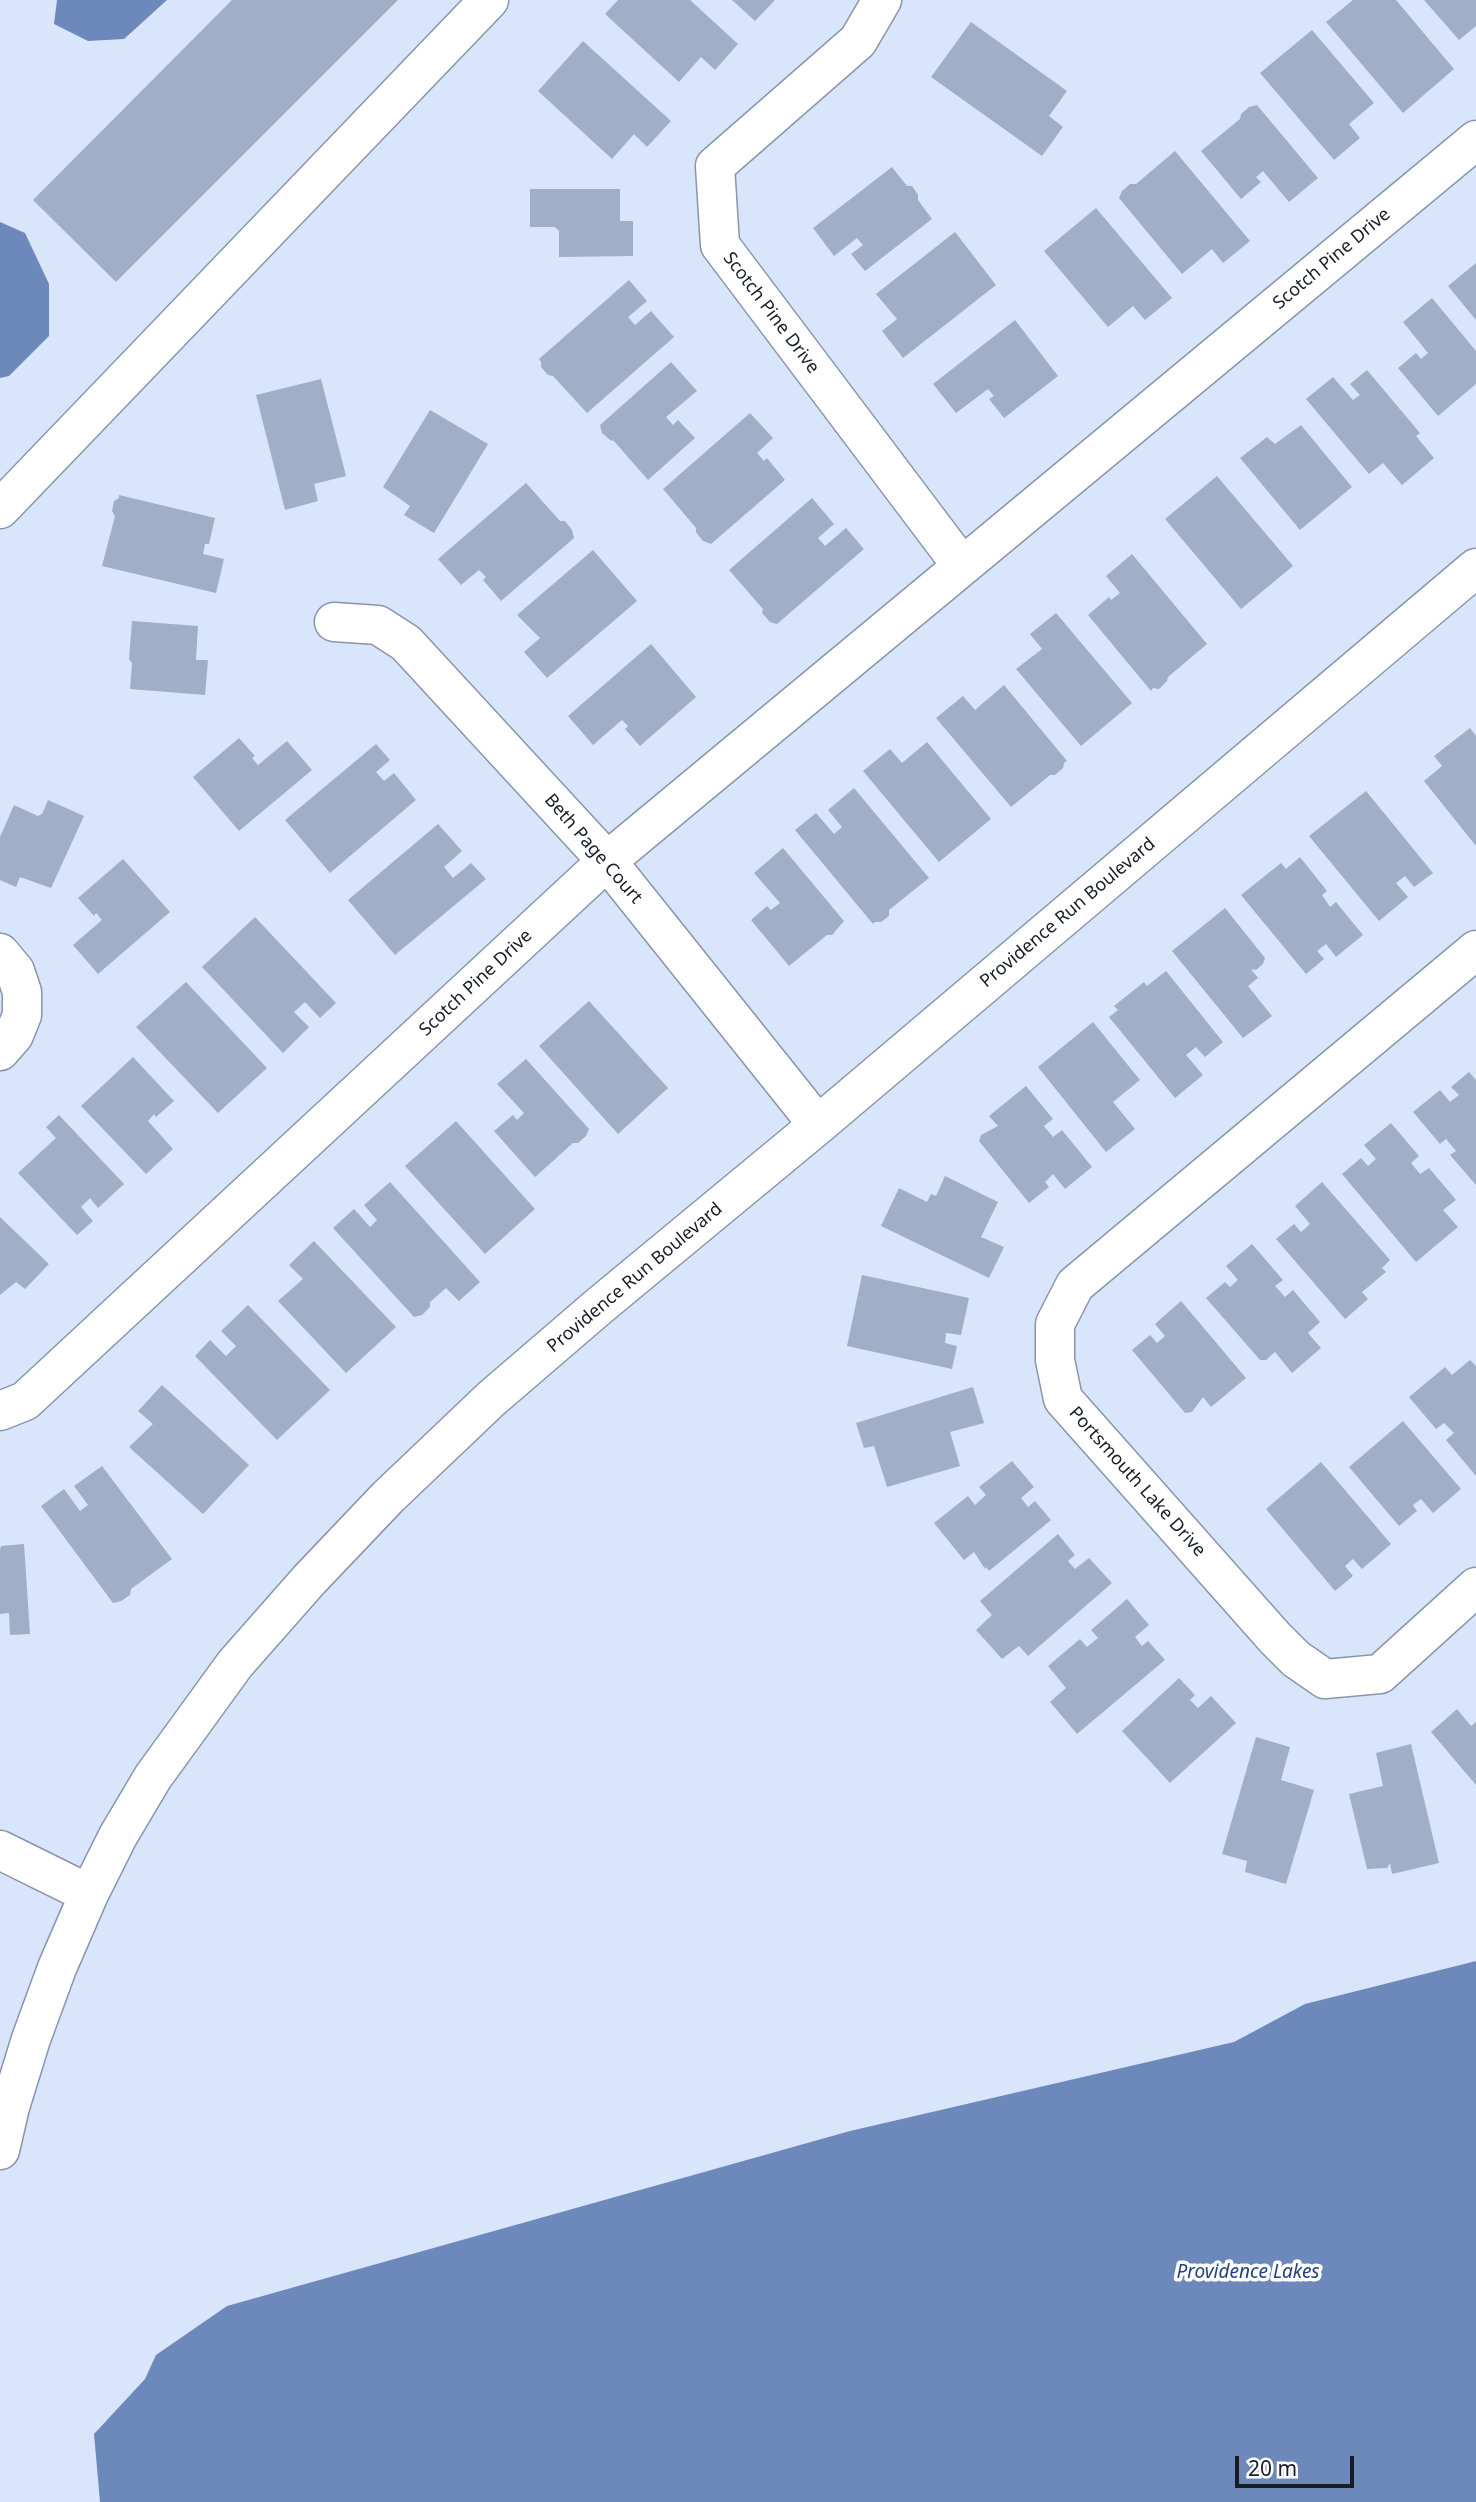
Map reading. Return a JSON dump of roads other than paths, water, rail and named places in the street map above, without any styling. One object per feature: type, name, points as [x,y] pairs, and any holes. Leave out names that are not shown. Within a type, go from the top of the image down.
[{"type":"street","points":[[0,509],[489,0]]},
{"type":"street","name":"Scotch Pine Drive","points":[[882,0],[858,41],[715,166],[720,245],[962,566]]},
{"type":"street","name":"Scotch Pine Drive","points":[[0,1411],[25,1401],[607,861],[1476,140]]},
{"type":"street","name":"Providence Run Boulevard","points":[[0,2150],[31,2039],[57,1968],[118,1836],[153,1777],[235,1664],[317,1571],[388,1497],[491,1399],[1476,568]]},
{"type":"street","name":"Beth Page Court","points":[[334,622],[378,625],[406,643],[607,861],[818,1125]]},
{"type":"street","name":"Portsmouth Lake Drive","points":[[1476,950],[1075,1285],[1055,1324],[1055,1360],[1063,1399],[1275,1638],[1296,1659],[1325,1679],[1380,1674],[1476,1587]]},
{"type":"street","points":[[0,953],[15,971],[22,992],[22,1015],[13,1035],[0,1051]]},
{"type":"street","points":[[0,1850],[89,1894]]},
{"type":"water","points":[[57,0],[167,0],[124,39],[88,41],[54,24]]},
{"type":"water","points":[[0,222],[25,233],[49,284],[49,336],[9,376],[0,378]]},
{"type":"water","name":"Providence Lakes","points":[[1476,1961],[1476,2502],[100,2502],[94,2434],[145,2379],[156,2355],[227,2306],[850,2131],[1234,2042],[1305,2004]]}]
